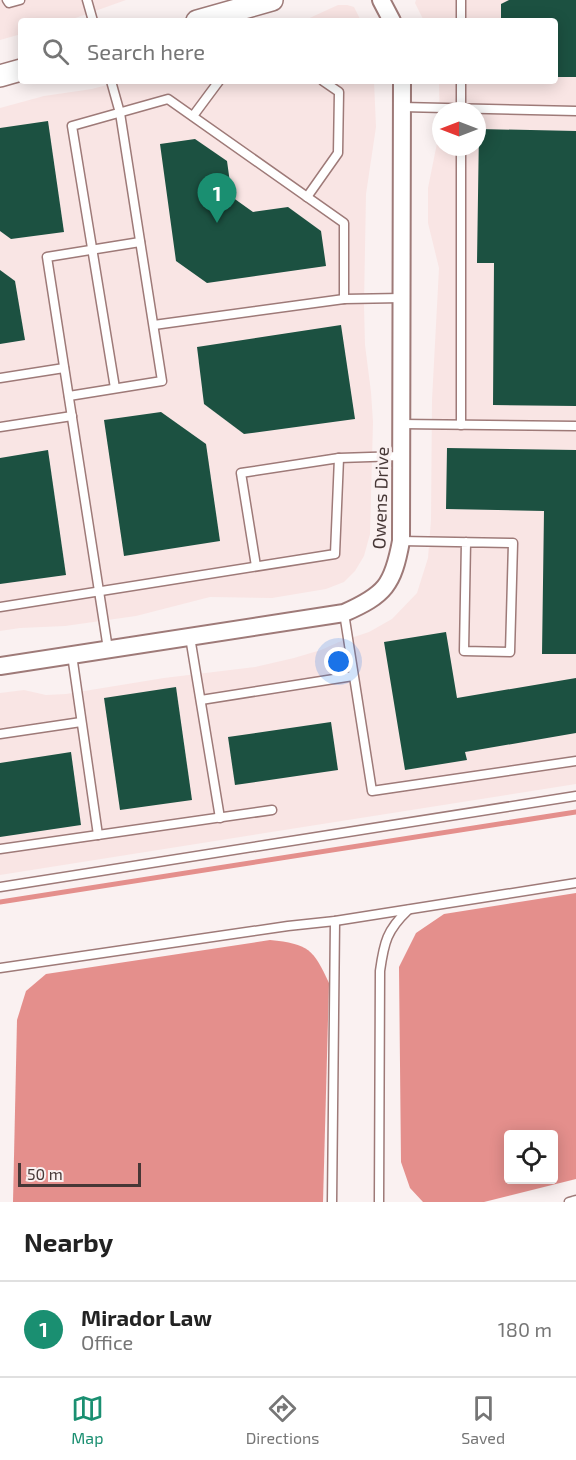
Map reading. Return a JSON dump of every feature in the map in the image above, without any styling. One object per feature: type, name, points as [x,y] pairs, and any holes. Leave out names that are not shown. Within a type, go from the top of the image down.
[{"type":"street","points":[[208,18],[272,0]]},
{"type":"street","points":[[381,0],[390,18]]},
{"type":"street","points":[[0,76],[18,71]]},
{"type":"street","name":"Owens Drive","points":[[0,666],[344,613],[368,602],[386,588],[397,566],[401,541],[402,84]]},
{"type":"lane","points":[[7,0],[9,3],[20,0]]},
{"type":"lane","points":[[87,0],[92,18]]},
{"type":"lane","points":[[461,0],[461,18]]},
{"type":"lane","points":[[69,396],[162,381],[120,112],[112,84]]},
{"type":"lane","points":[[193,116],[217,84]]},
{"type":"lane","points":[[308,197],[338,153],[339,93],[327,84]]},
{"type":"lane","points":[[461,84],[461,102]]},
{"type":"lane","points":[[115,388],[72,126],[168,99],[344,223],[344,299]]},
{"type":"lane","points":[[402,107],[432,109]]},
{"type":"lane","points":[[486,110],[576,111]]},
{"type":"lane","points":[[460,425],[461,156]]},
{"type":"lane","points":[[108,649],[47,257],[140,242]]},
{"type":"lane","points":[[153,325],[344,299],[402,298]]},
{"type":"lane","points":[[0,378],[64,368]]},
{"type":"lane","points":[[0,427],[72,416]]},
{"type":"lane","points":[[401,424],[576,426]]},
{"type":"lane","points":[[256,567],[242,473],[339,458],[401,456]]},
{"type":"lane","points":[[0,607],[335,554],[339,458]]},
{"type":"lane","points":[[401,541],[466,542],[513,543],[510,652],[464,651],[466,542]]},
{"type":"lane","points":[[344,613],[372,791],[576,760]]},
{"type":"lane","points":[[190,637],[220,818]]},
{"type":"lane","points":[[72,655],[98,835]]},
{"type":"lane","points":[[201,700],[353,676]]},
{"type":"lane","points":[[0,734],[81,722]]},
{"type":"lane","points":[[0,887],[576,796]]},
{"type":"lane","points":[[0,849],[272,810]]},
{"type":"lane","points":[[0,968],[335,921],[576,883]]},
{"type":"lane","points":[[379,1202],[380,971],[383,949],[392,925],[408,909]]},
{"type":"lane","points":[[332,1202],[335,921]]},
{"type":"lane","points":[[569,1202],[576,1200]]},
{"type":"shaded area","points":[[0,0],[126,0],[75,18],[18,18],[18,35],[0,40]]},
{"type":"shaded area","points":[[416,0],[576,0],[576,784],[0,875],[0,693],[24,690],[46,695],[66,694],[164,678],[255,667],[294,658],[369,632],[392,619],[417,593],[428,558],[431,520],[432,400],[439,268],[428,223],[428,188],[434,156],[486,156],[486,102],[439,102],[439,84],[558,84],[558,18],[422,18],[415,3]]},
{"type":"shaded area","points":[[338,5],[347,5],[354,7],[360,18],[310,18]]},
{"type":"shaded area","points":[[111,84],[374,84],[376,127],[366,194],[364,305],[365,345],[373,422],[370,534],[364,556],[355,571],[344,582],[326,589],[272,598],[210,597],[136,616],[65,626],[0,631],[0,108],[44,96]]},
{"type":"shaded area","points":[[576,893],[576,1179],[558,1184],[558,1130],[504,1130],[504,1184],[556,1184],[484,1202],[423,1202],[410,1188],[401,1162],[399,967],[416,933],[444,914]]},
{"type":"shaded area","points":[[270,940],[302,946],[308,950],[319,963],[329,983],[323,1202],[13,1202],[17,1020],[26,991],[46,974]]},
{"type":"building","points":[[509,0],[576,0],[576,77],[558,77],[558,18],[501,18],[501,4]]},
{"type":"building","points":[[48,121],[64,232],[11,239],[0,231],[0,128]]},
{"type":"building","points":[[486,129],[576,131],[576,406],[493,405],[494,263],[477,263],[479,156],[486,156]]},
{"type":"building","points":[[195,139],[227,161],[232,197],[253,212],[288,207],[321,231],[326,266],[207,283],[176,261],[160,144]]},
{"type":"building","points":[[0,270],[15,281],[25,340],[0,344]]},
{"type":"building","points":[[341,325],[355,419],[244,434],[204,404],[197,347]]},
{"type":"building","points":[[161,412],[206,444],[220,541],[124,556],[104,420]]},
{"type":"building","points":[[447,448],[576,450],[576,654],[542,654],[544,511],[446,509]]},
{"type":"building","points":[[48,450],[66,575],[0,584],[0,458]]},
{"type":"building","points":[[446,632],[457,698],[576,678],[576,733],[465,752],[467,760],[405,770],[384,642]]},
{"type":"building","points":[[176,687],[192,800],[120,810],[104,698]]},
{"type":"building","points":[[331,722],[338,770],[235,785],[228,737]]},
{"type":"building","points":[[71,752],[81,825],[0,837],[0,763]]},
{"type":"waterway","points":[[0,902],[576,812]]},
{"type":"place","name":"Mirador Law","points":[[217,223]]}]
